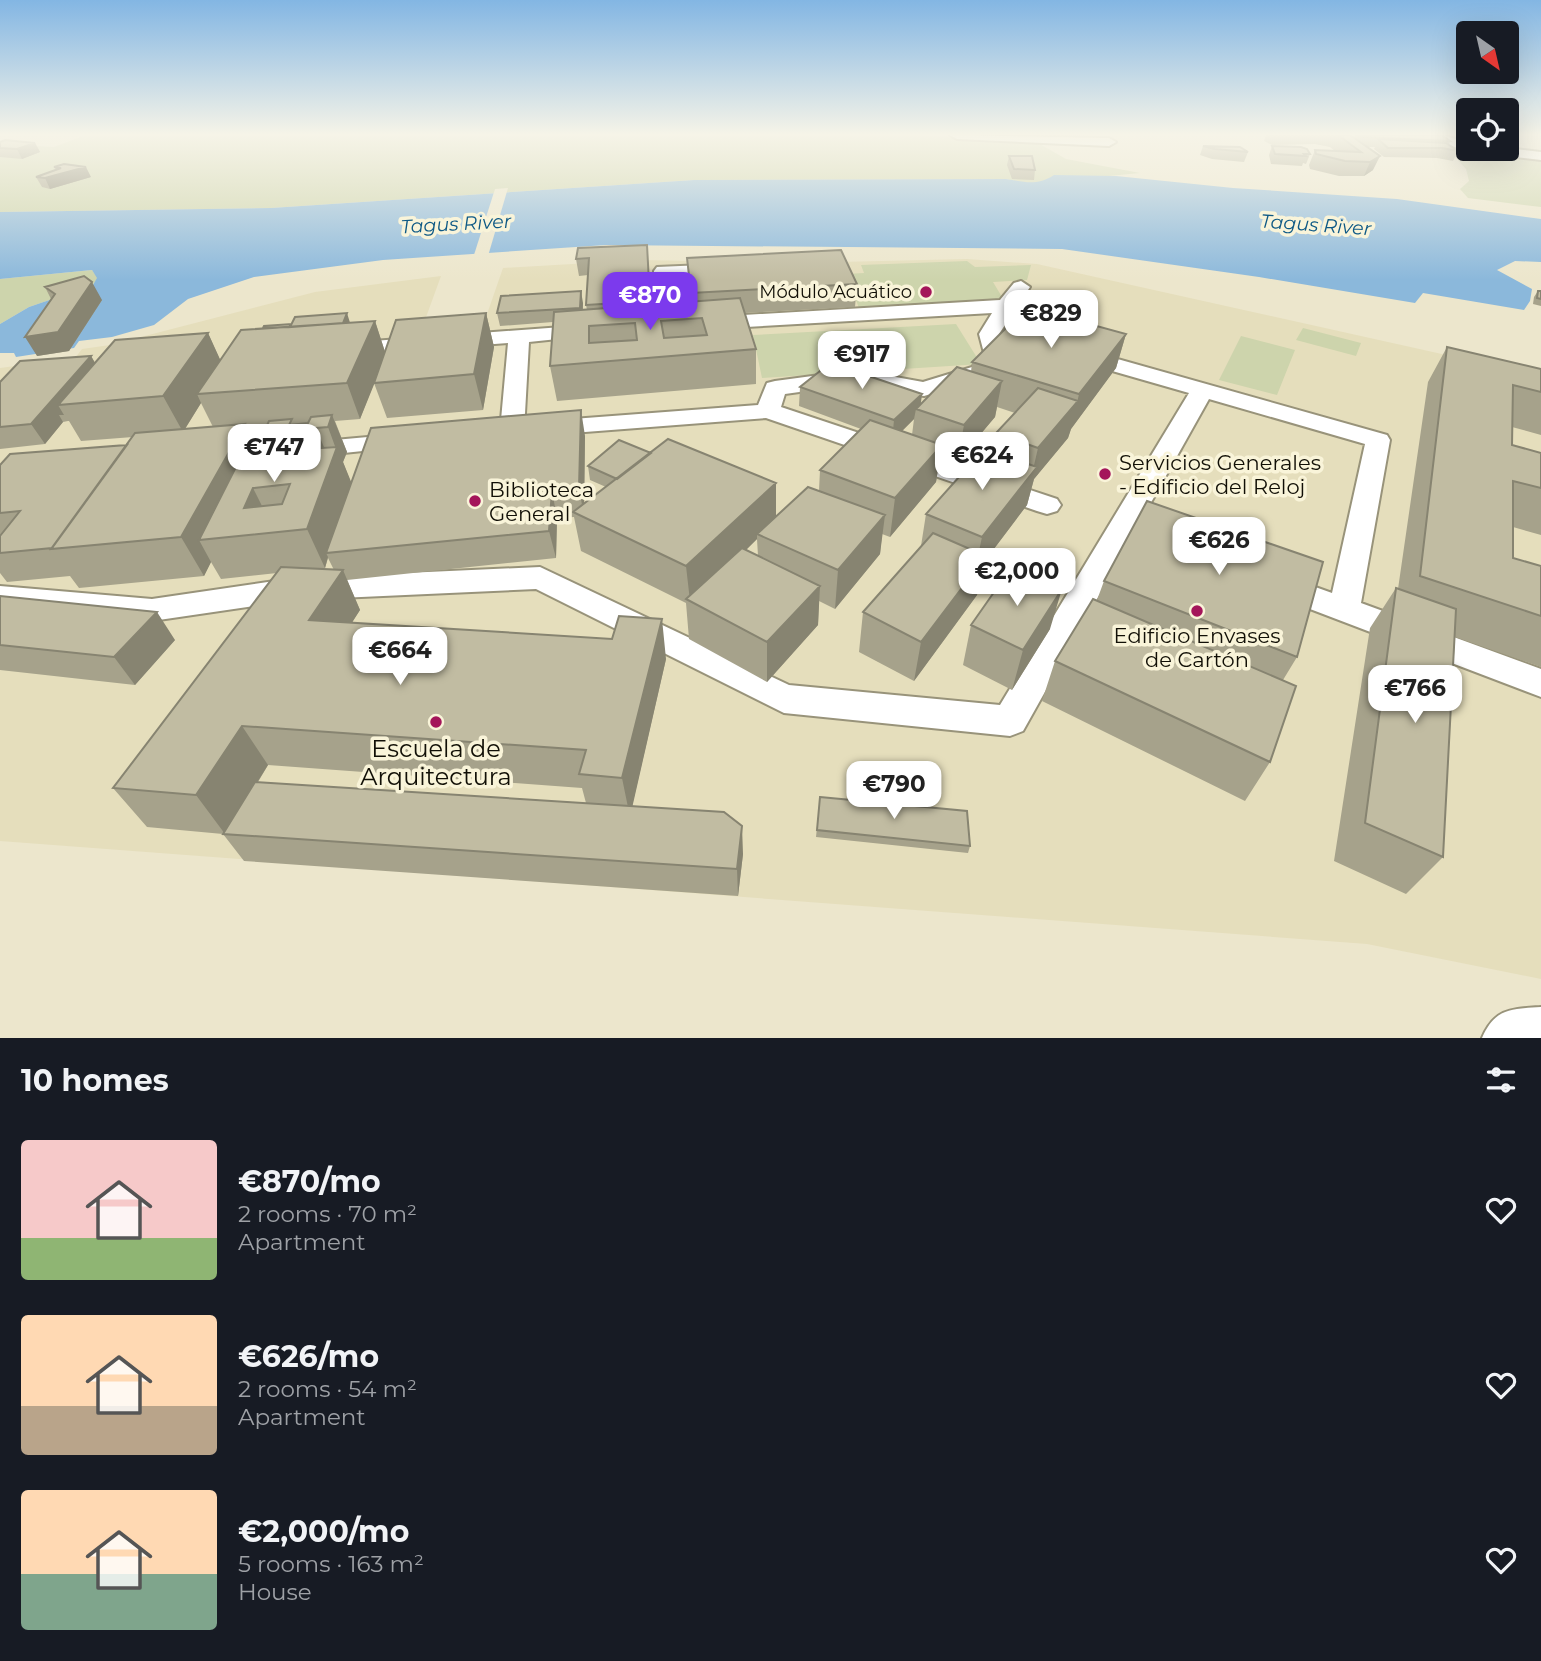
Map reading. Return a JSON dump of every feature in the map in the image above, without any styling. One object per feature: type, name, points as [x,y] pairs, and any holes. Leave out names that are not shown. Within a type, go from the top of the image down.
[{"type":"street","points":[[676,325],[663,271],[745,268]]},
{"type":"street","points":[[328,350],[1013,297],[989,334],[995,353],[980,372],[924,389],[857,377],[775,388],[768,411]]},
{"type":"street","points":[[452,341],[461,318]]},
{"type":"street","points":[[992,329],[1018,337]]},
{"type":"street","points":[[512,431],[519,336]]},
{"type":"street","points":[[1059,349],[1378,440],[1344,610]]},
{"type":"street","points":[[0,597],[152,610],[295,589],[540,578],[784,699],[1010,720],[1133,533],[1202,390]]},
{"type":"street","points":[[485,433],[768,411],[1047,505]]},
{"type":"street","points":[[202,459],[418,440]]},
{"type":"street","points":[[1256,576],[1541,683]]},
{"type":"street","points":[[1506,1038],[1512,1033],[1541,1031]]},
{"type":"shaded area","points":[[967,259],[1037,264],[1541,376],[1541,979],[1367,944],[0,841],[0,368],[75,358],[82,349],[110,345],[315,292],[441,276],[425,320],[486,317],[503,268],[641,260],[795,263]]},
{"type":"green space","points":[[0,183],[642,183],[271,208],[0,212]]},
{"type":"green space","points":[[1466,183],[1541,183],[1541,207],[1468,198],[1460,189]]},
{"type":"green space","name":"Módulo Acuático","points":[[967,261],[975,267],[1031,265],[1027,280],[993,282],[1005,302],[859,308],[846,274],[864,273],[861,265]]},
{"type":"green space","points":[[92,270],[98,278],[93,285],[29,307],[0,324],[0,279]]},
{"type":"green space","points":[[956,324],[981,364],[762,378],[753,335]]},
{"type":"green space","points":[[1303,328],[1361,343],[1356,356],[1296,340]]},
{"type":"green space","points":[[1241,336],[1295,350],[1277,395],[1219,380]]},
{"type":"water","name":"Tagus River","points":[[642,183],[1189,183],[1397,199],[1541,219],[1541,262],[1515,261],[1497,270],[1532,289],[1530,301],[1524,310],[1423,293],[1415,303],[1259,277],[1062,249],[606,245],[383,260],[254,277],[188,299],[154,325],[112,337],[79,341],[74,348],[16,357],[14,353],[0,353],[0,324],[29,307],[93,285],[97,278],[92,270],[0,279],[0,212],[271,208]]},
{"type":"pier","points":[[508,188],[488,256],[473,258],[495,189]]},
{"type":"building","points":[[647,245],[650,301],[586,305],[589,258],[576,259],[578,248]]},
{"type":"building","points":[[841,250],[857,284],[691,293],[687,258]]},
{"type":"building","points":[[84,276],[92,282],[58,332],[25,337],[55,294],[45,287]]},
{"type":"building","points":[[581,291],[580,308],[497,313],[501,296]]},
{"type":"building","points":[[740,298],[756,349],[550,366],[554,312]],"holes":[[[702,318],[707,335],[664,338],[661,321]],[[635,323],[637,340],[589,343],[589,326]]]},
{"type":"building","points":[[1027,307],[1126,334],[1079,394],[972,362]]},
{"type":"building","points":[[347,313],[343,323],[290,327],[295,317]]},
{"type":"building","points":[[486,313],[474,374],[374,383],[396,320]]},
{"type":"building","points":[[375,321],[347,383],[197,394],[241,330]]},
{"type":"building","points":[[291,324],[290,327],[263,328],[264,326]]},
{"type":"building","points":[[208,333],[163,396],[58,405],[115,340]]},
{"type":"building","points":[[1447,347],[1541,369],[1541,392],[1513,385],[1512,445],[1541,453],[1541,488],[1513,481],[1513,558],[1541,566],[1541,616],[1420,576]]},
{"type":"building","points":[[91,356],[31,424],[0,427],[0,382],[20,361]]},
{"type":"building","points":[[830,363],[922,394],[894,420],[800,387]]},
{"type":"building","points":[[957,367],[1002,381],[964,425],[916,409]]},
{"type":"building","points":[[1038,388],[1078,401],[1038,448],[996,433]]},
{"type":"building","name":"Biblioteca General","points":[[581,410],[579,488],[552,491],[549,531],[326,553],[371,428]]},
{"type":"building","points":[[332,415],[328,427],[316,428],[307,449],[337,447],[307,529],[199,540],[241,457],[264,455],[274,433],[263,434],[269,421],[292,419],[289,425],[308,423],[311,417]],"holes":[[[290,484],[282,504],[244,508],[253,488]]]},
{"type":"building","points":[[870,420],[942,445],[895,498],[820,470]]},
{"type":"building","points":[[245,424],[181,537],[51,549],[135,433]]},
{"type":"building","points":[[668,439],[776,483],[686,566],[573,512]]},
{"type":"building","points":[[619,440],[651,453],[617,479],[588,466]]},
{"type":"building","points":[[127,445],[52,548],[0,553],[0,536],[20,511],[0,513],[0,465],[10,454]]},
{"type":"building","points":[[984,449],[1037,467],[982,537],[926,514]]},
{"type":"building","points":[[808,487],[885,515],[838,570],[757,534]]},
{"type":"building","points":[[1147,501],[1323,562],[1297,657],[1104,581]]},
{"type":"building","points":[[933,533],[986,556],[921,642],[863,612]]},
{"type":"building","points":[[742,548],[820,586],[767,642],[686,599]]},
{"type":"building","points":[[281,567],[343,570],[309,620],[612,639],[619,616],[662,619],[622,778],[579,774],[586,750],[242,726],[196,795],[113,788]]},
{"type":"building","points":[[1011,568],[1062,589],[1023,650],[971,625]]},
{"type":"building","points":[[1396,588],[1456,609],[1443,857],[1365,823]]},
{"type":"building","points":[[0,596],[157,612],[114,657],[0,645]]},
{"type":"building","points":[[1093,599],[1296,686],[1270,762],[1055,661]]},
{"type":"building","points":[[255,782],[724,812],[742,826],[737,869],[223,834]]},
{"type":"building","points":[[820,797],[967,811],[970,846],[817,830]]},
{"type":"place","name":"Módulo Acuático","points":[[926,292]]},
{"type":"place","name":"Servicios Generales - Edificio del Reloj","points":[[1105,474]]},
{"type":"place","name":"Biblioteca General","points":[[475,501]]},
{"type":"place","name":"Edificio Envases de Cartón","points":[[1197,611]]},
{"type":"place","name":"Escuela de Arquitectura","points":[[436,722]]}]
